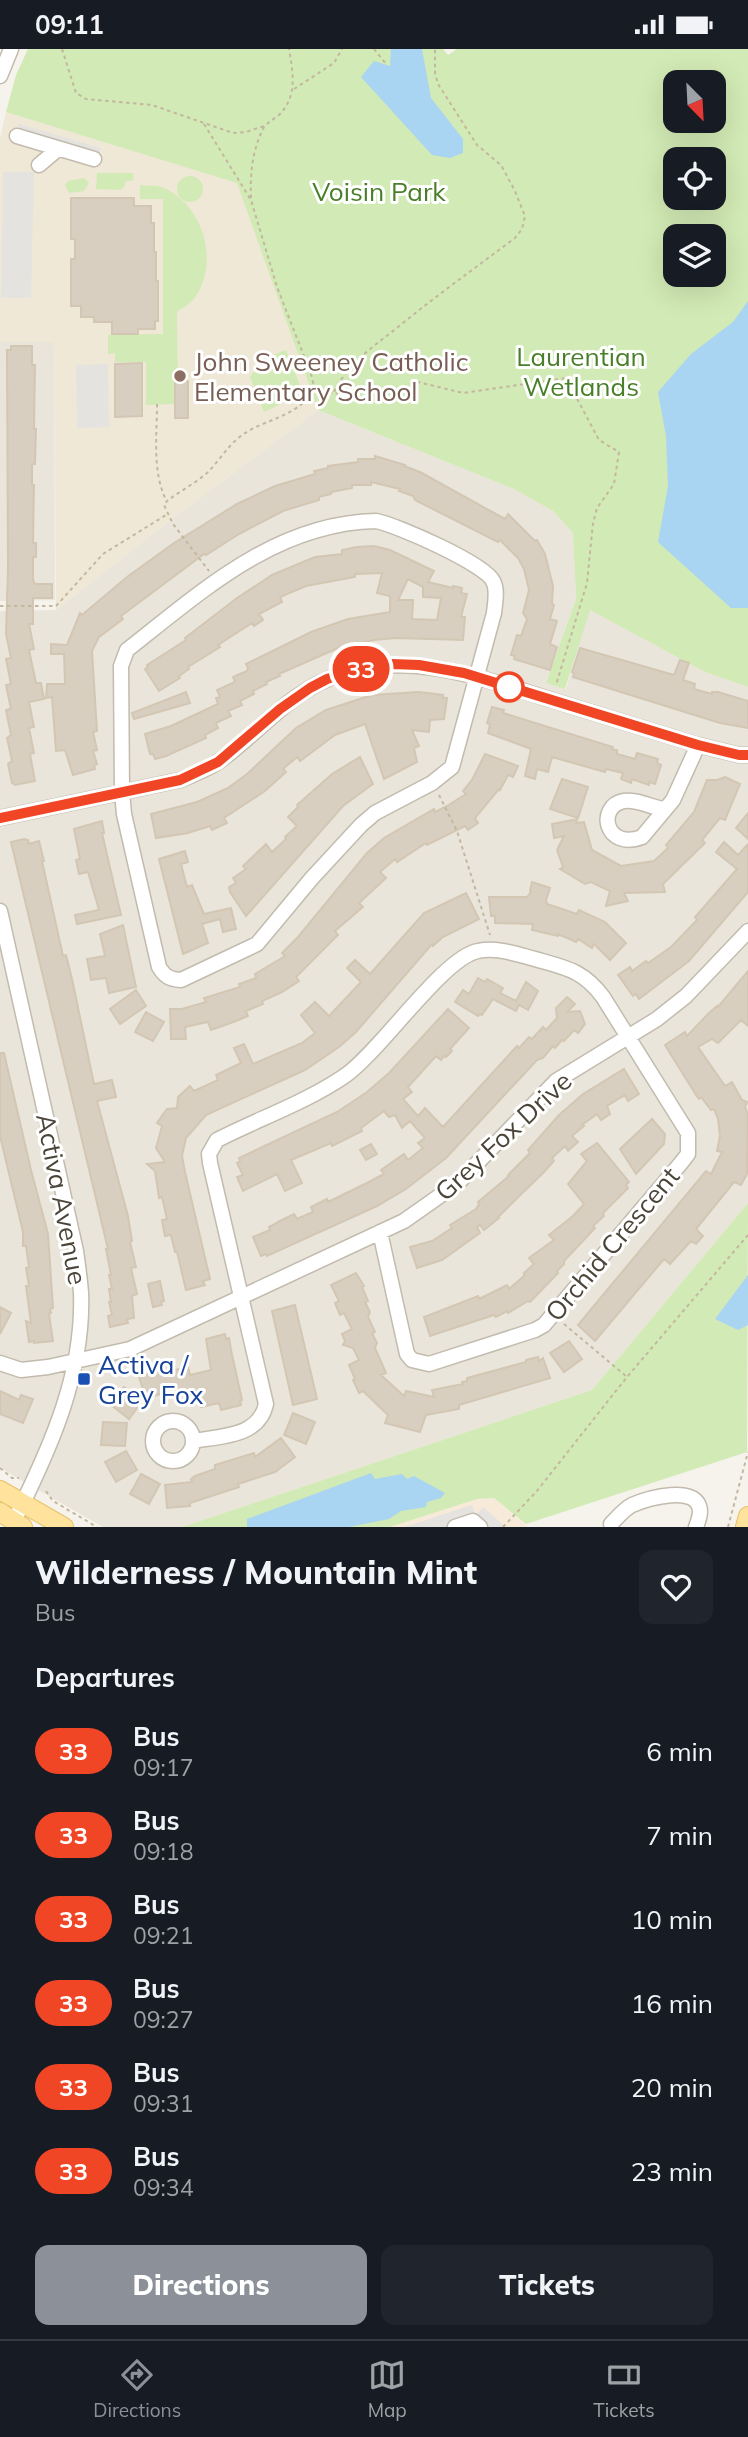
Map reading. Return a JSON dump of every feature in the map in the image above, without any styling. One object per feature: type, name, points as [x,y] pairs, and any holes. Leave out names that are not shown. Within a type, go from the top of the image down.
[{"type":"main road","points":[[0,1490],[64,1527]]},
{"type":"main road","points":[[745,1527],[748,1517]]},
{"type":"street","points":[[0,76],[11,49]]},
{"type":"street","points":[[17,137],[94,159]]},
{"type":"street","points":[[39,165],[58,149]]},
{"type":"street","points":[[376,521],[394,525],[481,568],[494,582],[494,613],[452,767],[444,775],[375,813],[360,825],[257,944],[181,980],[164,975],[159,967],[124,814],[122,792],[121,666],[127,650],[214,582],[257,554],[283,541],[321,528],[376,521]]},
{"type":"street","points":[[0,818],[180,780],[205,770],[232,751],[280,709],[310,688],[355,670],[392,664],[419,665],[476,677],[698,745],[748,755]]},
{"type":"street","points":[[663,809],[673,800],[698,745]]},
{"type":"street","name":"Activa Avenue","points":[[0,911],[5,956],[76,1251],[81,1295],[75,1360],[65,1403],[54,1437],[12,1520]]},
{"type":"street","name":"Grey Fox Drive","points":[[0,1363],[21,1370],[48,1367],[130,1349],[404,1221],[458,1183],[556,1081],[628,1037],[686,996],[748,931]]},
{"type":"street","points":[[193,1441],[230,1435],[251,1428],[260,1422],[265,1404],[210,1163],[212,1147],[225,1136],[316,1093],[348,1074],[369,1055],[452,964],[475,951],[506,951],[574,970],[594,985],[628,1037]]},
{"type":"street","name":"Orchid Crescent","points":[[380,1232],[404,1344],[412,1360],[429,1364],[544,1325],[688,1154],[688,1133],[628,1037]]},
{"type":"street","points":[[611,1526],[629,1506],[675,1493],[692,1498],[698,1504],[700,1512],[696,1527]]},
{"type":"street","points":[[455,1527],[473,1521],[480,1527]]},
{"type":"path","points":[[62,49],[76,93],[86,99],[152,105],[233,132],[246,132],[264,126],[289,102],[293,89],[289,49]]},
{"type":"path","points":[[64,54],[68,49]]},
{"type":"path","points":[[293,89],[334,63],[342,49]]},
{"type":"path","points":[[374,49],[386,64]]},
{"type":"path","points":[[334,393],[341,377],[365,351],[454,281],[515,238],[522,229],[524,216],[505,171],[477,145],[438,84],[435,49]]},
{"type":"path","points":[[204,124],[251,199]]},
{"type":"path","points":[[264,126],[250,170],[251,199],[277,288],[315,390]]},
{"type":"path","points":[[315,390],[367,398],[418,382],[463,393],[566,377],[599,440],[619,453],[614,484],[597,508],[587,583],[556,685]]},
{"type":"path","points":[[209,571],[167,514],[164,505],[207,473],[237,439],[259,425],[298,408],[315,390]]},
{"type":"path","points":[[157,404],[157,457],[161,485],[167,501]]},
{"type":"path","points":[[0,607],[56,606],[103,554],[167,514]]},
{"type":"path","points":[[438,794],[457,831],[490,936]]},
{"type":"path","points":[[503,1527],[536,1492],[627,1377],[748,1235]]},
{"type":"path","points":[[564,1324],[627,1377]]},
{"type":"path","points":[[729,1527],[748,1452]]},
{"type":"path","points":[[0,1468],[12,1478],[20,1478]]},
{"type":"path","points":[[46,1491],[53,1501],[97,1527]]},
{"type":"shaded area","name":"John Sweeney Catholic Elementary School","points":[[6,112],[238,183],[318,410],[174,517],[56,610],[54,342],[0,342],[0,138]]},
{"type":"shaded area","points":[[19,124],[101,148],[95,168],[11,142]]},
{"type":"shaded area","points":[[3,172],[34,172],[31,298],[1,298]]},
{"type":"shaded area","points":[[0,342],[54,342],[55,600],[0,601]]},
{"type":"shaded area","points":[[108,364],[109,427],[77,428],[76,365]]},
{"type":"shaded area","points":[[318,410],[514,489],[553,511],[573,533],[576,599],[546,683],[566,689],[589,609],[705,672],[748,687],[748,1203],[592,1390],[182,1527],[103,1527],[0,1468],[0,611],[56,610],[174,517]]},
{"type":"shaded area","points":[[494,1498],[528,1527],[390,1527],[477,1499]]},
{"type":"shaded area","points":[[472,1505],[476,1515],[483,1507],[506,1527],[404,1527]]},
{"type":"green space","name":"Laurentian Wetlands","points":[[28,49],[443,49],[448,55],[457,49],[748,49],[748,687],[705,672],[590,610],[565,689],[546,683],[576,599],[573,533],[553,511],[514,489],[318,410],[237,183],[6,112],[16,75]]},
{"type":"green space","points":[[97,173],[133,173],[134,180],[125,182],[125,186],[120,190],[96,189]]},
{"type":"green space","points":[[190,176],[199,180],[203,189],[199,198],[190,202],[181,198],[177,189],[181,180]]},
{"type":"green space","points":[[84,178],[89,183],[84,191],[69,193],[65,185],[68,181]]},
{"type":"green space","points":[[140,185],[162,187],[188,206],[204,235],[207,252],[202,284],[194,299],[177,312],[178,404],[146,405],[146,362],[115,362],[115,353],[108,354],[108,335],[163,334],[163,199],[140,199]]},
{"type":"green space","points":[[286,350],[300,385],[294,398],[264,412],[250,377],[262,359]]},
{"type":"green space","points":[[748,1203],[747,1452],[526,1524],[494,1498],[477,1499],[390,1527],[182,1527],[592,1390]]},
{"type":"water","points":[[391,49],[422,49],[431,98],[463,139],[463,153],[450,158],[432,155],[361,77],[374,61],[390,66]]},
{"type":"water","points":[[748,301],[748,608],[731,608],[658,542],[668,486],[666,436],[658,392],[691,354],[733,322]]},
{"type":"water","points":[[748,1275],[748,1325],[738,1330],[715,1319]]},
{"type":"water","points":[[371,1473],[375,1479],[402,1474],[407,1479],[414,1476],[445,1493],[441,1498],[427,1502],[426,1507],[401,1511],[389,1519],[349,1527],[247,1527],[247,1519]]},
{"type":"building","points":[[71,198],[134,198],[134,206],[151,206],[158,281],[158,321],[155,321],[155,329],[138,329],[138,334],[112,334],[112,322],[94,322],[94,317],[81,317],[81,306],[71,306],[71,259],[75,259],[75,239],[71,239]]},
{"type":"building","points":[[11,346],[32,346],[36,429],[35,464],[32,464],[33,543],[36,543],[33,580],[35,584],[52,584],[52,598],[33,598],[33,624],[29,624],[34,649],[29,650],[36,683],[41,683],[44,699],[29,702],[34,727],[29,728],[34,753],[30,754],[35,781],[15,785],[12,783],[8,764],[12,761],[7,738],[11,735],[6,710],[11,709],[6,685],[11,684],[6,659],[11,658],[6,634],[7,350],[11,350]]},
{"type":"building","points":[[142,363],[142,416],[115,417],[115,364]]},
{"type":"building","points":[[188,381],[188,418],[175,418],[175,382]]},
{"type":"building","points":[[375,456],[420,472],[505,519],[508,514],[537,540],[545,554],[553,586],[554,605],[550,619],[557,621],[550,644],[557,647],[550,670],[514,659],[515,656],[511,655],[517,635],[521,636],[527,619],[523,613],[529,590],[518,558],[500,540],[498,542],[415,500],[413,496],[399,491],[400,489],[371,482],[371,485],[352,485],[352,488],[331,492],[319,497],[319,500],[283,511],[204,554],[121,616],[123,619],[99,637],[92,651],[97,731],[93,732],[97,750],[93,751],[97,764],[94,765],[95,769],[73,775],[65,750],[56,751],[52,697],[46,698],[47,684],[65,684],[64,654],[51,654],[51,644],[67,645],[80,613],[82,615],[127,577],[174,543],[237,504],[275,486],[315,474],[314,471],[328,466],[358,462],[358,459],[375,459]]},
{"type":"building","points":[[374,546],[390,550],[434,571],[428,582],[462,588],[461,593],[467,594],[461,617],[465,617],[463,640],[396,638],[338,648],[266,682],[267,684],[253,691],[254,694],[240,701],[242,705],[228,711],[231,716],[216,723],[218,728],[205,735],[206,738],[155,759],[153,754],[150,754],[145,734],[171,726],[218,704],[216,698],[220,697],[217,690],[235,682],[233,677],[247,671],[246,664],[311,632],[348,619],[390,612],[390,596],[377,593],[382,573],[355,574],[355,577],[306,586],[280,597],[282,602],[259,614],[263,620],[254,626],[252,623],[218,645],[220,647],[188,667],[180,678],[159,691],[145,669],[147,665],[186,640],[185,638],[237,598],[272,575],[315,557],[342,554],[342,550]],"holes":[[[408,579],[423,587],[423,597],[441,598],[437,620],[412,619],[413,600],[398,600]]]},
{"type":"building","points":[[580,648],[674,675],[680,660],[689,663],[683,680],[695,684],[694,689],[712,694],[718,692],[748,701],[748,728],[720,723],[573,677],[572,672]]},
{"type":"building","points":[[186,692],[190,703],[134,719],[132,713]]},
{"type":"building","points":[[419,692],[447,698],[444,719],[430,720],[429,732],[412,730],[419,746],[414,748],[417,762],[384,779],[365,724],[335,735],[300,761],[297,757],[283,769],[286,772],[265,791],[224,818],[227,823],[212,830],[210,826],[156,838],[151,814],[197,802],[228,788],[296,728],[326,710],[372,695]]},
{"type":"building","points":[[492,707],[504,710],[503,713],[613,747],[617,754],[635,759],[637,753],[658,759],[657,763],[661,765],[655,784],[649,782],[649,785],[632,779],[631,783],[621,779],[623,773],[606,769],[605,772],[552,757],[548,772],[537,769],[535,779],[525,776],[531,749],[488,733],[490,724],[487,723]]},
{"type":"building","points":[[485,754],[518,766],[513,777],[508,775],[500,790],[475,818],[478,823],[468,830],[465,826],[427,845],[426,843],[397,862],[395,859],[380,872],[386,878],[359,903],[363,907],[335,931],[338,935],[296,977],[299,981],[262,1001],[263,1004],[246,1011],[248,1016],[211,1030],[208,1022],[185,1027],[186,1039],[171,1039],[170,1009],[182,1009],[206,1002],[204,998],[240,987],[239,984],[256,978],[255,974],[285,956],[282,953],[367,853],[384,838],[466,794],[463,791],[472,780]]},
{"type":"building","points":[[360,757],[373,784],[343,806],[246,916],[230,892],[229,887],[236,883],[233,878],[246,869],[243,866],[266,844],[272,852],[286,839],[297,826],[288,817],[297,805],[332,774]]},
{"type":"building","points":[[725,777],[740,784],[725,820],[720,818],[702,840],[705,843],[663,884],[665,892],[624,893],[628,901],[606,906],[610,891],[591,882],[585,884],[560,869],[563,867],[557,850],[564,836],[554,838],[552,824],[577,819],[576,823],[584,822],[592,850],[621,866],[654,861],[668,848],[666,845],[694,812],[707,780]]},
{"type":"building","points":[[562,779],[588,787],[578,818],[550,809]]},
{"type":"building","points":[[748,813],[748,839],[736,828]]},
{"type":"building","points":[[102,821],[102,833],[121,915],[77,924],[75,915],[99,910],[88,872],[79,874],[76,860],[80,859],[74,829]]},
{"type":"building","points":[[28,840],[29,844],[39,841],[94,1084],[112,1080],[116,1097],[97,1101],[128,1216],[136,1267],[131,1268],[137,1294],[132,1296],[134,1318],[127,1319],[128,1323],[110,1327],[108,1316],[112,1315],[109,1289],[112,1289],[108,1249],[11,842]]},
{"type":"building","points":[[724,842],[738,855],[748,844],[748,892],[689,961],[639,999],[636,994],[633,996],[618,975],[630,967],[632,971],[646,961],[648,963],[671,947],[697,920],[695,917],[737,869],[716,852]]},
{"type":"building","points":[[185,851],[188,862],[181,864],[187,887],[192,885],[204,914],[231,908],[236,929],[223,932],[220,919],[202,924],[208,943],[183,954],[159,859]]},
{"type":"building","points":[[532,882],[550,888],[547,904],[577,914],[579,910],[605,922],[626,943],[610,960],[594,944],[592,948],[578,939],[576,942],[558,934],[532,930],[533,924],[495,923],[495,916],[491,916],[489,897],[527,897],[531,892]]},
{"type":"building","points":[[466,893],[479,919],[443,937],[433,946],[432,944],[356,1032],[339,1047],[305,1070],[206,1115],[186,1138],[182,1156],[210,1279],[203,1281],[205,1285],[186,1290],[171,1235],[165,1236],[162,1220],[167,1219],[162,1197],[159,1198],[155,1171],[147,1164],[165,1162],[156,1148],[162,1126],[157,1123],[167,1109],[177,1108],[178,1097],[190,1086],[194,1091],[218,1080],[216,1075],[241,1063],[234,1048],[244,1044],[253,1064],[302,1043],[315,1033],[301,1015],[315,1002],[329,1016],[361,982],[347,968],[355,960],[370,974],[424,913]]},
{"type":"building","points":[[123,925],[136,987],[109,993],[106,978],[91,980],[87,959],[105,956],[100,934]]},
{"type":"building","points":[[748,971],[748,1026],[741,1020],[718,1043],[712,1039],[698,1047],[725,1086],[732,1082],[742,1100],[747,1102],[747,1174],[741,1185],[734,1182],[696,1229],[703,1236],[696,1244],[691,1241],[670,1264],[664,1259],[595,1341],[578,1325],[706,1171],[711,1174],[722,1152],[717,1151],[720,1136],[714,1109],[711,1110],[701,1097],[699,1099],[665,1045],[685,1032],[687,1036],[718,1007]]},
{"type":"building","points":[[478,978],[485,982],[487,979],[503,988],[500,993],[516,1001],[526,982],[538,991],[528,1010],[519,1005],[516,1011],[493,999],[482,1015],[478,1016],[455,1002],[463,990],[469,994]]},
{"type":"building","points":[[136,990],[146,1006],[120,1024],[110,1009]]},
{"type":"building","points":[[567,997],[575,1004],[567,1012],[580,1011],[585,1024],[578,1033],[574,1030],[564,1041],[555,1048],[553,1046],[543,1058],[537,1060],[446,1158],[406,1189],[377,1206],[267,1256],[261,1256],[253,1237],[270,1230],[269,1227],[294,1214],[297,1219],[313,1212],[311,1207],[327,1199],[328,1202],[384,1174],[381,1170],[404,1154],[408,1160],[423,1148],[418,1143],[425,1138],[410,1121],[402,1128],[395,1115],[389,1117],[384,1111],[361,1128],[362,1131],[332,1146],[331,1143],[291,1160],[302,1183],[285,1191],[277,1174],[243,1191],[237,1177],[243,1175],[237,1163],[239,1158],[337,1112],[367,1092],[389,1073],[448,1009],[469,1028],[446,1057],[445,1055],[441,1060],[436,1056],[408,1087],[412,1092],[403,1099],[418,1116],[425,1108],[443,1127],[517,1046],[519,1048],[529,1037],[532,1039],[543,1027],[546,1030],[557,1018],[556,1008]]},
{"type":"building","points":[[146,1012],[164,1022],[153,1041],[135,1032]]},
{"type":"building","points":[[0,1053],[4,1053],[48,1234],[53,1308],[49,1314],[53,1341],[29,1342],[26,1321],[31,1323],[26,1268],[29,1267],[0,1136]]},
{"type":"building","points":[[624,1069],[639,1094],[628,1101],[625,1095],[607,1106],[610,1114],[601,1120],[597,1114],[582,1125],[584,1126],[572,1136],[578,1142],[568,1151],[565,1146],[552,1158],[554,1161],[544,1172],[484,1230],[480,1225],[477,1227],[480,1233],[442,1260],[417,1268],[410,1247],[432,1241],[452,1228],[450,1225],[476,1209],[478,1202],[509,1176],[530,1153],[528,1150],[559,1115],[583,1094]]},
{"type":"building","points":[[652,1119],[665,1134],[664,1144],[636,1174],[620,1149]]},
{"type":"building","points":[[597,1143],[629,1182],[626,1185],[628,1188],[603,1213],[604,1216],[593,1226],[595,1228],[564,1261],[558,1273],[530,1302],[508,1313],[507,1311],[496,1317],[494,1315],[430,1336],[424,1317],[478,1296],[479,1299],[507,1285],[509,1289],[524,1276],[534,1264],[529,1258],[554,1240],[549,1235],[584,1204],[568,1184],[587,1161],[581,1154]]},
{"type":"building","points":[[371,1144],[377,1154],[366,1160],[360,1150]]},
{"type":"building","points":[[356,1273],[364,1286],[362,1287],[368,1301],[365,1302],[370,1312],[368,1317],[377,1343],[375,1348],[386,1373],[381,1375],[404,1396],[406,1391],[434,1397],[432,1390],[463,1384],[467,1378],[538,1357],[539,1361],[543,1358],[550,1378],[459,1405],[459,1409],[426,1415],[420,1432],[385,1423],[388,1415],[363,1391],[359,1393],[353,1380],[355,1379],[349,1365],[359,1360],[353,1348],[343,1345],[345,1341],[342,1334],[352,1329],[344,1313],[340,1315],[335,1303],[339,1301],[331,1285]]},
{"type":"building","points":[[160,1281],[164,1301],[161,1302],[162,1305],[153,1307],[148,1284]]},
{"type":"building","points":[[295,1305],[317,1399],[293,1405],[272,1311]]},
{"type":"building","points":[[0,1307],[11,1313],[0,1334]]},
{"type":"building","points":[[225,1334],[226,1339],[229,1338],[241,1405],[221,1410],[219,1403],[201,1407],[196,1391],[177,1395],[172,1394],[171,1390],[146,1399],[139,1377],[161,1369],[162,1373],[188,1367],[190,1375],[211,1370],[206,1339]]},
{"type":"building","points":[[569,1341],[582,1359],[564,1372],[550,1353]]},
{"type":"building","points":[[124,1387],[142,1401],[129,1419],[110,1404]]},
{"type":"building","points":[[0,1391],[19,1400],[21,1395],[33,1399],[23,1423],[0,1414]]},
{"type":"building","points":[[293,1413],[315,1422],[306,1444],[284,1435]]},
{"type":"building","points":[[103,1422],[127,1423],[125,1446],[101,1445]]},
{"type":"building","points":[[281,1438],[295,1457],[275,1472],[190,1503],[190,1506],[167,1508],[165,1485],[192,1482],[191,1479],[195,1476],[215,1469],[215,1465],[254,1453],[255,1457]]},
{"type":"building","points":[[126,1451],[137,1470],[116,1482],[105,1462]]},
{"type":"building","points":[[141,1474],[160,1484],[149,1504],[130,1494]]},
{"type":"bus line","name":"33","points":[[0,818],[180,780],[218,762],[280,709],[310,688],[355,670],[392,664],[419,665],[464,673],[698,745],[748,755]]},
{"type":"place","name":"John Sweeney Catholic Elementary School","points":[[180,376]]},
{"type":"place","name":"Activa / Grey Fox","points":[[84,1379]]},
{"type":"park label","name":"Voisin Park","points":[[379,191]]}]
